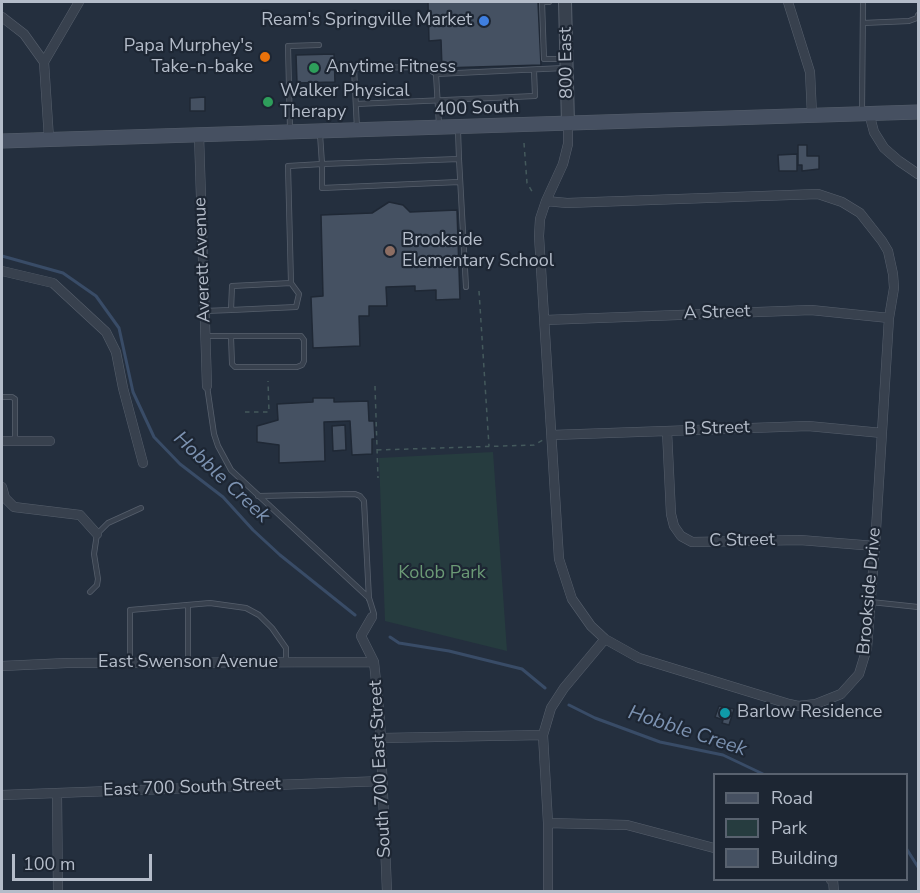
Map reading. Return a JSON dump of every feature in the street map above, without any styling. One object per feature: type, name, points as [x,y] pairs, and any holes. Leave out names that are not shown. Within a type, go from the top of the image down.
[{"type":"main road","name":"400 South","points":[[2,141],[918,112]]},
{"type":"street","points":[[44,62],[79,2]]},
{"type":"street","name":"800 East","points":[[565,2],[568,124]]},
{"type":"street","points":[[788,2],[810,72],[812,115]]},
{"type":"street","points":[[2,17],[24,34],[44,62],[49,139]]},
{"type":"street","points":[[866,113],[884,148],[918,174]]},
{"type":"street","name":"Brookside Drive","points":[[546,201],[567,203],[818,194],[836,200],[860,213],[888,251],[894,288],[889,318],[867,648],[859,674],[841,694],[825,702],[807,706],[781,702],[639,658],[604,639],[591,626],[572,598],[562,569],[548,438],[545,320],[539,237],[540,219],[546,201],[563,164],[568,144],[568,124]]},
{"type":"street","name":"Averett Avenue","points":[[199,135],[207,386]]},
{"type":"street","points":[[2,271],[53,283],[106,332],[116,352],[123,388],[144,463]]},
{"type":"street","name":"A Street","points":[[545,320],[811,310],[889,318]]},
{"type":"street","name":"B Street","points":[[548,438],[808,426],[882,433]]},
{"type":"street","name":"C Street","points":[[667,431],[671,514],[674,526],[681,536],[692,542],[800,540],[875,546]]},
{"type":"street","points":[[2,441],[50,441]]},
{"type":"street","points":[[2,487],[5,498],[14,507],[80,515],[97,534]]},
{"type":"street","name":"South 700 East Street","points":[[372,617],[361,636],[374,662],[382,738],[387,891]]},
{"type":"street","points":[[548,891],[548,822],[543,735],[550,708],[604,639]]},
{"type":"street","name":"East Swenson Avenue","points":[[2,666],[374,662]]},
{"type":"street","points":[[382,738],[543,735]]},
{"type":"street","name":"East 700 South Street","points":[[2,795],[383,781]]},
{"type":"street","points":[[57,793],[58,891]]},
{"type":"street","points":[[548,822],[627,825],[713,848]]},
{"type":"lane","points":[[549,2],[542,2],[544,59],[567,63]]},
{"type":"lane","points":[[863,2],[866,113]]},
{"type":"lane","points":[[863,22],[909,21],[917,18],[918,15]]},
{"type":"lane","points":[[290,132],[288,46],[319,45]]},
{"type":"lane","points":[[357,130],[354,68],[426,67],[436,74],[534,70],[567,63]]},
{"type":"lane","points":[[356,104],[535,96],[534,70]]},
{"type":"lane","points":[[436,74],[439,128]]},
{"type":"lane","points":[[458,127],[466,287]]},
{"type":"lane","points":[[320,131],[322,188],[459,182]]},
{"type":"lane","points":[[204,311],[296,307],[299,294],[291,283],[288,166],[459,159]]},
{"type":"lane","points":[[231,310],[232,286],[291,283]]},
{"type":"lane","points":[[206,336],[301,336],[304,340],[304,361],[297,367],[235,367],[232,364],[231,337]]},
{"type":"lane","points":[[207,386],[214,434],[231,470],[369,599]]},
{"type":"lane","points":[[2,397],[15,399],[15,441]]},
{"type":"lane","points":[[258,496],[355,494],[360,496],[364,501],[369,599],[374,614],[372,617]]},
{"type":"lane","points":[[90,592],[97,585],[98,579],[94,554],[97,534],[108,523],[141,508]]},
{"type":"lane","points":[[871,602],[918,607]]},
{"type":"lane","points":[[130,663],[130,610],[210,603],[246,608],[259,615],[272,628],[286,648],[286,663]]},
{"type":"lane","points":[[188,605],[188,663]]},
{"type":"path","points":[[524,143],[527,183],[533,193]]},
{"type":"path","points":[[479,291],[489,447]]},
{"type":"path","points":[[244,412],[269,412],[268,381]]},
{"type":"path","points":[[375,387],[378,478]]},
{"type":"path","points":[[377,450],[534,445],[548,438]]},
{"type":"path","points":[[534,445],[540,448]]},
{"type":"green space","name":"Kolob Park","points":[[493,452],[507,651],[385,621],[379,458]]},
{"type":"building","name":"Ream's Springville Market","points":[[428,2],[538,2],[541,65],[442,68],[441,40],[429,41]]},
{"type":"building","points":[[334,54],[335,82],[297,83],[296,55]]},
{"type":"building","points":[[205,97],[205,111],[190,111],[190,98]]},
{"type":"building","points":[[798,145],[807,145],[807,156],[819,156],[819,169],[802,171],[802,165],[798,165]]},
{"type":"building","points":[[797,154],[797,171],[779,171],[778,155]]},
{"type":"building","name":"Brookside Elementary School","points":[[389,202],[403,205],[410,212],[457,210],[460,299],[436,300],[436,290],[415,291],[415,286],[386,287],[387,306],[369,306],[369,316],[359,316],[360,346],[313,348],[311,297],[323,296],[321,215],[372,213]]},
{"type":"building","points":[[313,398],[334,398],[334,402],[368,401],[369,421],[374,421],[375,439],[372,439],[372,454],[352,455],[350,421],[324,422],[325,461],[279,463],[279,445],[257,442],[257,426],[278,420],[277,404],[313,402]]},
{"type":"building","points":[[345,425],[346,450],[333,451],[332,426]]},
{"type":"building","name":"Barlow Residence","points":[[719,706],[734,709],[729,725],[715,717]]},
{"type":"waterway","name":"Hobble Creek","points":[[2,256],[63,273],[96,296],[119,328],[133,392],[154,437],[180,464],[223,497],[280,555],[355,615]]},
{"type":"waterway","name":"Hobble Creek","points":[[390,637],[399,643],[449,651],[522,669],[545,688]]},
{"type":"waterway","name":"Hobble Creek","points":[[569,705],[595,718],[660,742],[723,755],[761,773]]},
{"type":"waterway","name":"Hobble Creek","points":[[908,851],[918,867]]},
{"type":"place","name":"Ream's Springville Market","points":[[484,21]]},
{"type":"place","name":"Papa Murphey's Take-n-bake","points":[[265,57]]},
{"type":"place","name":"Anytime Fitness","points":[[314,68]]},
{"type":"place","name":"Walker Physical Therapy","points":[[268,102]]},
{"type":"place","name":"Brookside Elementary School","points":[[390,251]]},
{"type":"place","name":"Barlow Residence","points":[[725,713]]}]
